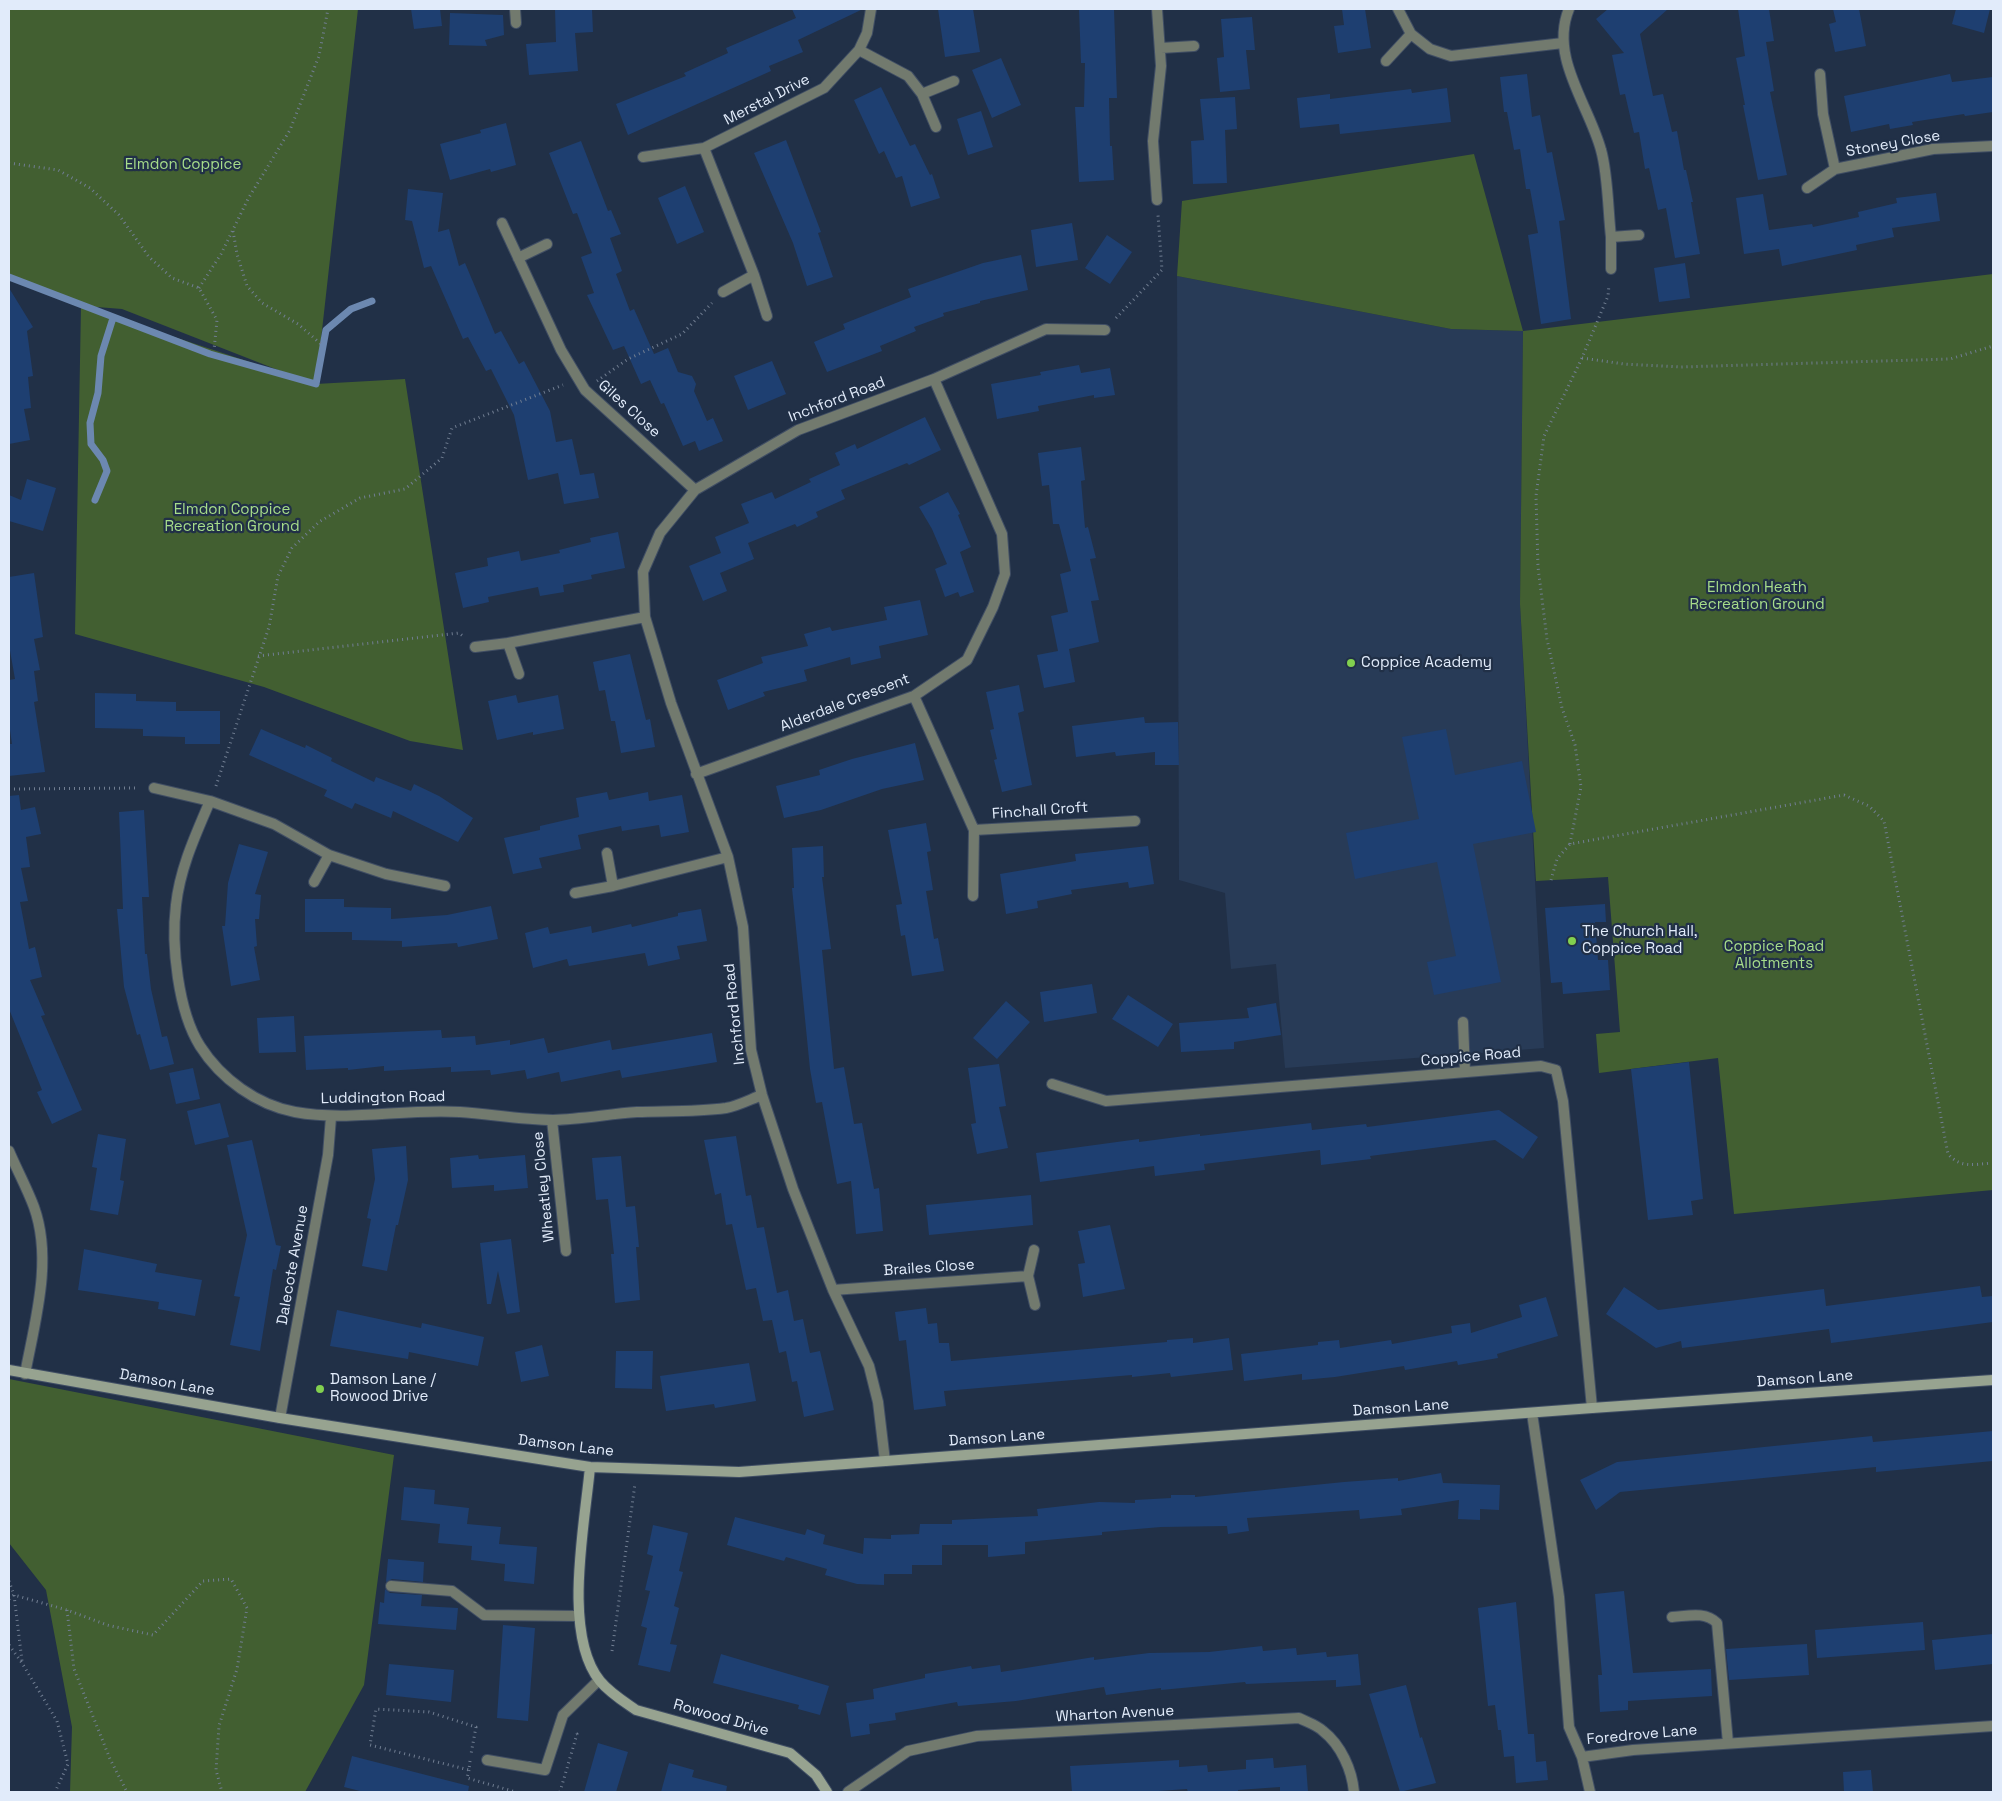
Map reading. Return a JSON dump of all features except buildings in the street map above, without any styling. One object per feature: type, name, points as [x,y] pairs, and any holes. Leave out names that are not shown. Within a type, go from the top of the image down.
[{"type":"street","points":[[515,9],[516,23]]},
{"type":"street","name":"Merstal Drive","points":[[643,157],[704,148],[824,88],[859,50],[867,33],[871,9]]},
{"type":"street","points":[[1157,9],[1161,48],[1161,66],[1153,141],[1157,200]]},
{"type":"street","points":[[1398,9],[1411,34],[1430,49],[1451,56],[1563,44]]},
{"type":"street","points":[[1569,9],[1563,24],[1563,44],[1571,74],[1601,150],[1611,237],[1611,269]]},
{"type":"street","points":[[1386,61],[1411,34]]},
{"type":"street","points":[[1161,48],[1194,46]]},
{"type":"street","points":[[859,50],[908,76],[922,94],[936,127]]},
{"type":"street","name":"Stoney Close","points":[[1820,74],[1822,114],[1835,169],[1934,149],[1993,146]]},
{"type":"street","points":[[922,94],[954,81]]},
{"type":"street","points":[[704,148],[754,275],[767,316]]},
{"type":"street","points":[[1806,188],[1835,169]]},
{"type":"street","name":"Giles Close","points":[[502,223],[561,350],[585,390],[695,490]]},
{"type":"street","points":[[1611,237],[1639,235]]},
{"type":"street","points":[[518,258],[547,244]]},
{"type":"street","points":[[723,292],[754,275]]},
{"type":"street","name":"Inchford Road","points":[[885,1461],[878,1402],[870,1366],[833,1290],[793,1189],[762,1095],[751,1050],[743,927],[728,857],[671,703],[645,617],[643,572],[660,533],[695,490],[798,430],[934,379],[1046,329],[1104,330]]},
{"type":"street","name":"Alderdale Crescent","points":[[696,774],[914,696],[968,660],[993,607],[1005,574],[1002,534],[934,379]]},
{"type":"street","points":[[475,647],[508,643],[645,617]]},
{"type":"street","points":[[508,643],[519,674]]},
{"type":"street","name":"Finchall Croft","points":[[914,696],[974,830],[1135,820]]},
{"type":"street","points":[[154,788],[210,801],[274,824],[329,855],[386,874],[445,886]]},
{"type":"street","name":"Luddington Road","points":[[210,801],[186,858],[176,905],[175,944],[181,988],[189,1020],[200,1045],[217,1067],[236,1085],[265,1103],[293,1111],[331,1117],[457,1112],[552,1120],[616,1113],[728,1108],[762,1095]]},
{"type":"street","points":[[973,896],[974,830]]},
{"type":"street","points":[[607,853],[613,886]]},
{"type":"street","points":[[314,882],[329,855]]},
{"type":"street","points":[[575,893],[613,886],[728,857]]},
{"type":"street","points":[[1463,1022],[1465,1072]]},
{"type":"street","name":"Coppice Road","points":[[1052,1084],[1106,1102],[1542,1066],[1556,1070],[1564,1101],[1592,1408]]},
{"type":"street","name":"Dalecote Avenue","points":[[280,1418],[328,1155],[331,1117]]},
{"type":"street","name":"Wheatley Close","points":[[552,1120],[566,1252]]},
{"type":"street","points":[[9,1151],[34,1208],[40,1239],[42,1265],[25,1374]]},
{"type":"street","points":[[1034,1250],[1028,1276],[1035,1305]]},
{"type":"street","name":"Brailes Close","points":[[833,1290],[1028,1276]]},
{"type":"street","name":"Damson Lane","points":[[9,1370],[280,1418],[590,1467],[739,1472],[1993,1380]]},
{"type":"street","name":"Foredrove Lane","points":[[1532,1413],[1559,1598],[1569,1727],[1582,1757],[1633,1750],[1993,1726]]},
{"type":"street","name":"Rowood Drive","points":[[590,1467],[578,1602],[580,1636],[587,1657],[599,1680],[616,1696],[636,1710],[790,1753],[816,1775],[827,1792]]},
{"type":"street","points":[[391,1586],[452,1591],[484,1615],[579,1616]]},
{"type":"street","points":[[1672,1617],[1711,1616],[1717,1623],[1728,1743]]},
{"type":"street","points":[[487,1760],[545,1770],[563,1715],[599,1680]]},
{"type":"street","name":"Wharton Avenue","points":[[848,1792],[908,1751],[977,1736],[1299,1718],[1323,1730],[1341,1752],[1353,1781],[1354,1792]]},
{"type":"street","points":[[1582,1757],[1590,1792]]},
{"type":"path","points":[[199,288],[233,231],[248,198],[290,130],[319,56],[328,9]]},
{"type":"path","points":[[9,163],[58,170],[90,188],[119,215],[148,257],[172,278],[199,288],[217,320],[217,338],[214,350]]},
{"type":"path","points":[[1104,330],[1162,270],[1157,200]]},
{"type":"path","points":[[233,231],[237,254],[247,286],[262,303],[298,324],[321,344]]},
{"type":"path","points":[[1551,880],[1558,859],[1570,844],[1581,787],[1575,744],[1562,708],[1547,639],[1538,567],[1536,496],[1544,436],[1582,358],[1608,296],[1611,269]]},
{"type":"path","points":[[585,390],[628,359],[682,334],[723,292]]},
{"type":"path","points":[[1582,358],[1624,364],[1680,367],[1950,359],[1993,346]]},
{"type":"path","points":[[210,801],[224,765],[269,627],[278,576],[292,548],[319,522],[360,498],[404,488],[442,458],[452,428],[578,379]]},
{"type":"path","points":[[258,656],[459,633],[475,647]]},
{"type":"path","points":[[9,790],[154,788]]},
{"type":"path","points":[[1570,844],[1844,795],[1869,806],[1884,820],[1948,1154],[1955,1162],[1967,1165],[1993,1163]]},
{"type":"path","points":[[612,1651],[638,1468]]},
{"type":"path","points":[[14,1595],[67,1610],[107,1625],[153,1635],[203,1581],[231,1579],[247,1608],[237,1669],[219,1726],[216,1770],[222,1792]]},
{"type":"path","points":[[9,1581],[14,1595],[22,1663]]},
{"type":"path","points":[[9,1599],[14,1595]]},
{"type":"path","points":[[67,1610],[74,1669],[110,1759],[127,1792]]},
{"type":"path","points":[[9,1645],[57,1721],[68,1764],[55,1792]]},
{"type":"path","points":[[469,1770],[370,1745],[376,1709],[429,1712],[476,1727],[470,1755],[469,1770],[467,1778],[516,1792]]},
{"type":"path","points":[[470,1755],[487,1760]]},
{"type":"shaded area","name":"Coppice Academy","points":[[1177,276],[1451,329],[1523,331],[1520,604],[1544,1048],[1285,1068],[1276,964],[1231,969],[1225,893],[1179,880]]},
{"type":"green space","points":[[9,9],[358,9],[316,384],[405,379],[463,750],[410,741],[264,687],[75,634],[81,306],[9,277]],"holes":[[[84,306],[122,309],[301,379]]]},
{"type":"green space","points":[[1474,154],[1523,331],[1451,329],[1177,276],[1182,201]]},
{"type":"green space","name":"Elmdon Heath Recreation Ground","points":[[1993,274],[1993,1190],[1734,1214],[1718,1058],[1599,1073],[1596,1034],[1620,1032],[1608,877],[1536,881],[1520,604],[1523,331]]},
{"type":"green space","points":[[9,1379],[394,1455],[364,1685],[305,1792],[70,1792],[72,1727],[46,1590],[9,1543]]},
{"type":"waterway","points":[[9,277],[210,354],[316,384],[326,330],[351,309],[372,301]]},
{"type":"waterway","points":[[95,500],[107,471],[103,460],[91,444],[90,423],[98,393],[101,356],[113,318]]},
{"type":"place","name":"Coppice Academy","points":[[1351,663]]},
{"type":"place","name":"The Church Hall, Coppice Road","points":[[1572,941]]},
{"type":"place","name":"Damson Lane / Rowood Drive","points":[[320,1389]]},
{"type":"park label","name":"Elmdon Coppice","points":[[183,165]]},
{"type":"park label","name":"Elmdon Coppice Recreation Ground","points":[[232,518]]},
{"type":"park label","name":"Coppice Road Allotments","points":[[1774,956]]}]
